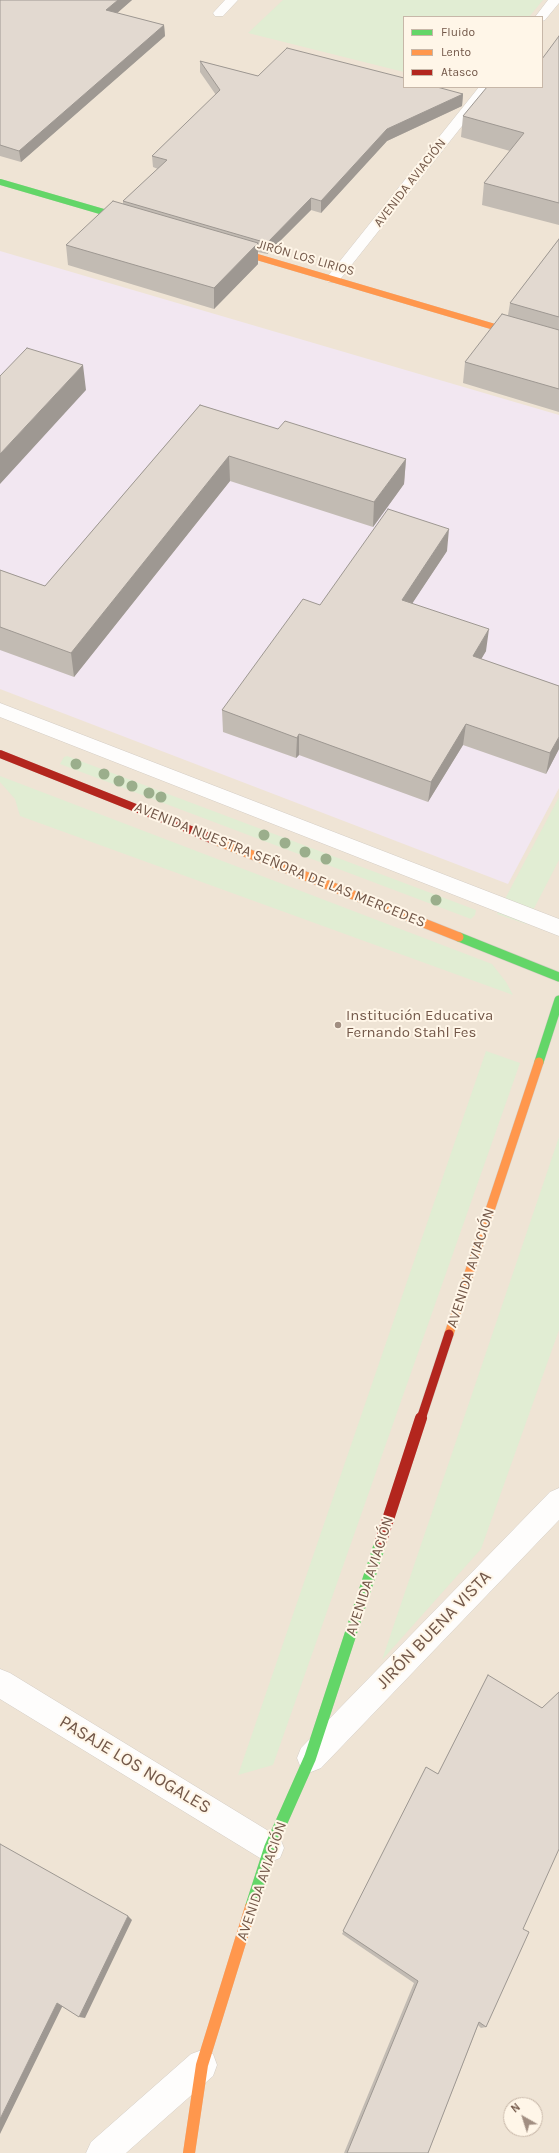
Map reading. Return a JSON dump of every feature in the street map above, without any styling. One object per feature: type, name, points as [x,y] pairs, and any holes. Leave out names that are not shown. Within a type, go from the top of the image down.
[{"type":"street","points":[[219,13],[232,0]]},
{"type":"street","points":[[542,16],[555,0]]},
{"type":"street","name":"AVENIDA AVIACIÓN","points":[[333,279],[485,88]]},
{"type":"street","points":[[0,182],[144,224]]},
{"type":"street","name":"JIRÓN LOS LIRIOS","points":[[220,246],[559,346]]},
{"type":"street","points":[[0,710],[559,928]]},
{"type":"street","name":"AVENIDA NUESTRA SEÑORA DE LAS MERCEDES","points":[[0,754],[559,977]]},
{"type":"street","name":"AVENIDA AVIACIÓN","points":[[189,2153],[202,2065],[270,1848],[310,1758],[554,1032],[559,1000]]},
{"type":"street","name":"JIRÓN BUENA VISTA","points":[[310,1758],[559,1501]]},
{"type":"street","name":"PASAJE LOS NOGALES","points":[[0,1683],[270,1848]]},
{"type":"street","points":[[102,2153],[202,2065]]},
{"type":"shaded area","points":[[0,0],[559,0],[559,2153],[0,2153]]},
{"type":"shaded area","points":[[0,251],[559,415],[559,788],[508,884],[0,689]]},
{"type":"green space","points":[[283,0],[543,0],[530,16],[403,16],[403,72],[248,33]]},
{"type":"green space","points":[[67,756],[476,910],[475,915],[471,919],[60,764],[64,757]]},
{"type":"green space","points":[[0,776],[492,964],[506,982],[513,995],[20,816],[15,799],[0,782]]},
{"type":"green space","points":[[559,797],[559,860],[526,924],[497,914]]},
{"type":"green space","points":[[486,1051],[520,1063],[273,1765],[238,1775]]},
{"type":"green space","points":[[559,1137],[559,1330],[481,1549],[382,1660]]},
{"type":"building","points":[[0,0],[118,0],[106,10],[164,25],[19,151],[0,145]]},
{"type":"building","points":[[559,36],[559,203],[484,183],[524,133],[463,116],[486,88],[543,88],[543,58]]},
{"type":"building","points":[[287,48],[403,78],[403,88],[441,88],[463,94],[387,129],[321,201],[311,198],[267,243],[123,201],[167,160],[152,156],[220,90],[200,61],[258,76]]},
{"type":"building","points":[[113,201],[258,243],[214,288],[66,245]]},
{"type":"building","points":[[559,239],[559,317],[510,303]]},
{"type":"building","points":[[502,314],[559,330],[559,389],[465,362]]},
{"type":"building","points":[[27,348],[83,365],[0,454],[0,376]]},
{"type":"building","points":[[200,405],[278,429],[285,421],[406,459],[374,502],[229,456],[71,653],[0,627],[0,570],[45,586]]},
{"type":"building","points":[[388,509],[449,529],[402,600],[489,629],[473,656],[559,686],[559,737],[550,753],[466,724],[431,782],[299,734],[297,738],[222,710],[303,599],[320,605]]},
{"type":"building","points":[[488,1675],[542,1708],[559,1692],[559,1849],[523,1929],[529,1932],[486,2027],[479,2022],[428,2153],[347,2153],[418,1981],[343,1931],[426,1767],[438,1774]]},
{"type":"building","points":[[0,1844],[128,1916],[79,2017],[57,2003],[0,2119]]},
{"type":"traffic: fast","points":[[0,182],[131,220]]},
{"type":"traffic: fast","points":[[459,937],[559,977]]},
{"type":"traffic: fast","points":[[539,1062],[559,1000]]},
{"type":"traffic: fast","points":[[251,1907],[270,1848],[310,1758],[380,1544]]},
{"type":"traffic: slow","points":[[230,249],[559,346]]},
{"type":"traffic: slow","points":[[212,839],[459,937]]},
{"type":"traffic: slow","points":[[449,1334],[539,1062]]},
{"type":"traffic: slow","points":[[189,2153],[202,2065],[251,1907]]},
{"type":"traffic: jam","points":[[0,754],[212,839]]},
{"type":"traffic: jam","points":[[380,1544],[449,1334]]},
{"type":"place","name":"Institución Educativa Fernando Stahl Fes","points":[[338,1025]]}]
